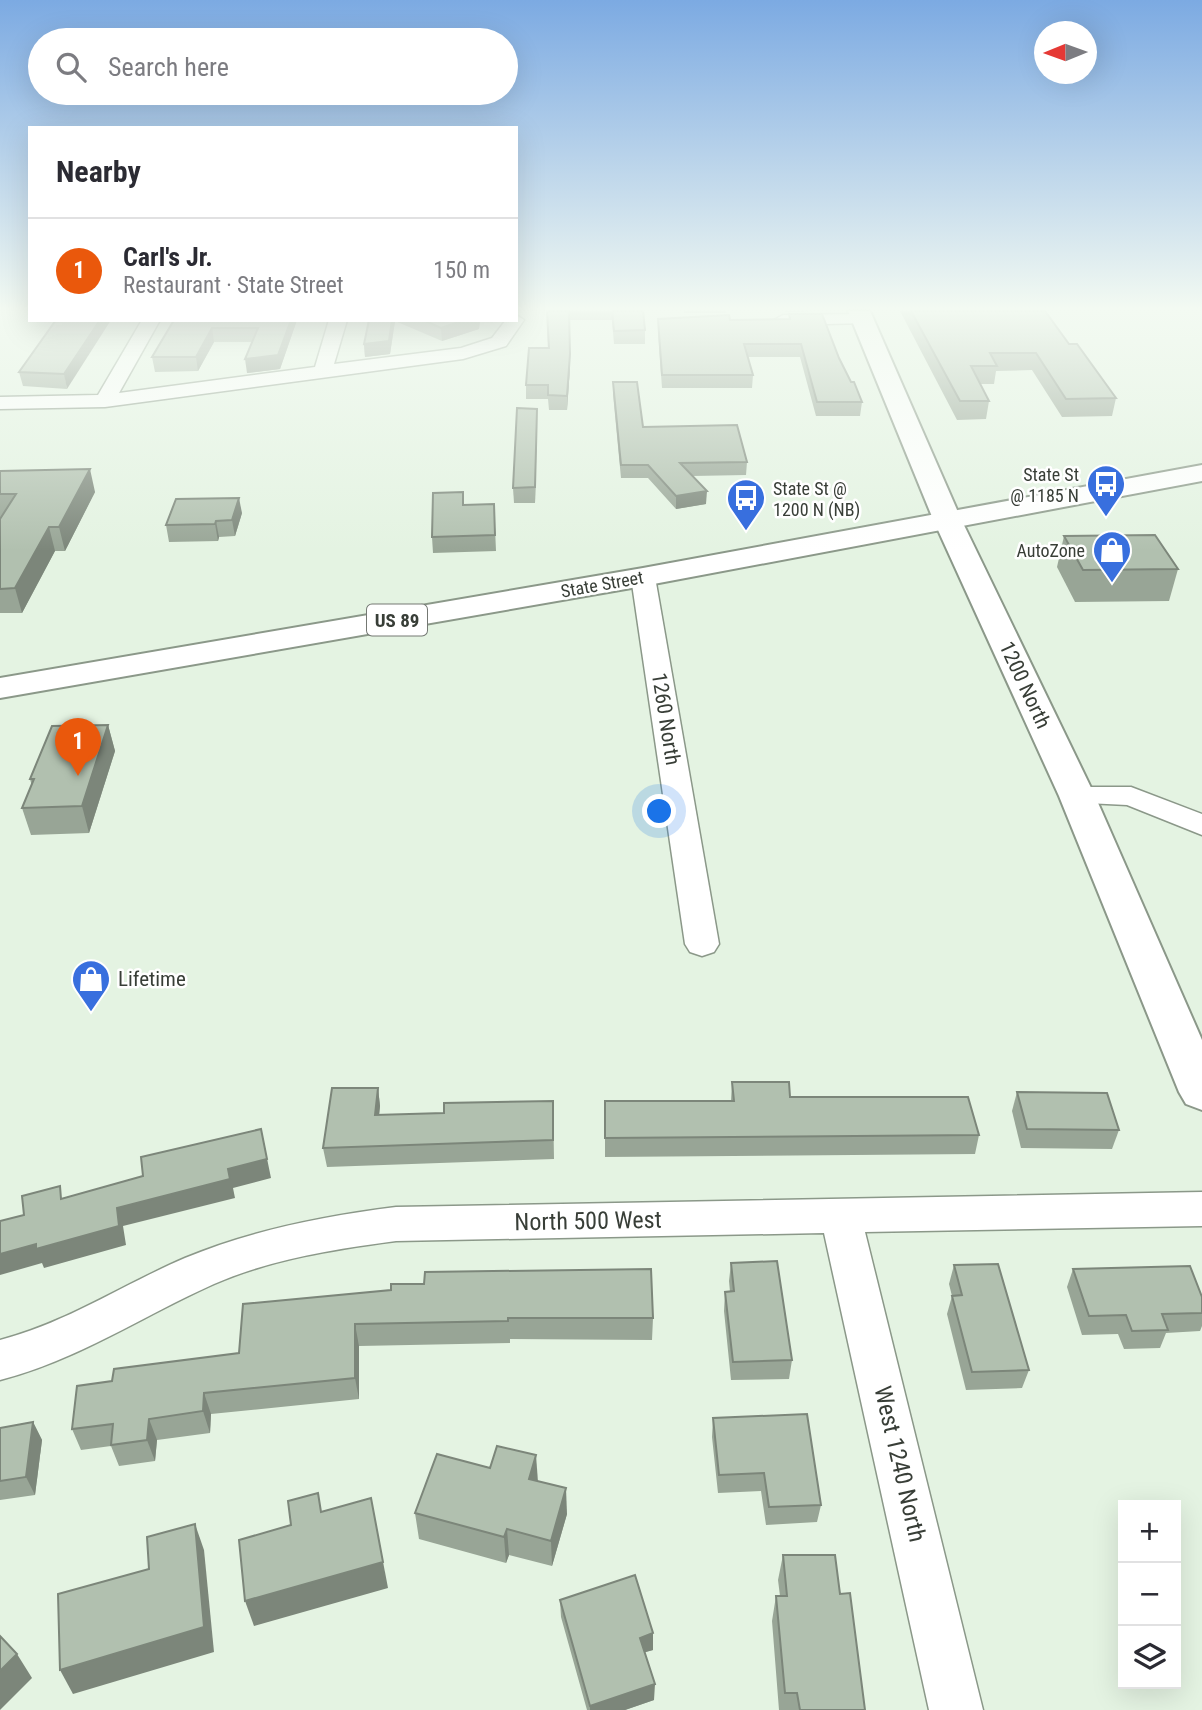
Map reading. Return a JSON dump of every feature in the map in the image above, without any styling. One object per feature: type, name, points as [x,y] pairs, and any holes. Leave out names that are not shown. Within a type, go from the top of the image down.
[{"type":"street","points":[[105,401],[111,391]]},
{"type":"street","points":[[3,407],[105,401],[182,391]]},
{"type":"street","name":"1200 North","points":[[893,391],[947,519],[1077,796],[1197,1071]]},
{"type":"street","name":"State Street","points":[[0,688],[643,577],[1202,474]]},
{"type":"street","name":"1260 North","points":[[643,577],[702,944]]},
{"type":"street","points":[[1077,796],[1132,796],[1202,825]]},
{"type":"street","name":"North 500 West","points":[[0,1360],[25,1355],[82,1331],[176,1282],[220,1263],[284,1242],[336,1231],[396,1224],[841,1218],[1202,1209]]},
{"type":"street","name":"West 1240 North","points":[[841,1218],[956,1710]]},
{"type":"building","points":[[548,391],[567,391],[567,396],[548,395]]},
{"type":"building","points":[[614,391],[638,391],[643,427],[737,425],[747,462],[680,463],[707,491],[676,496],[648,465],[621,465]]},
{"type":"building","points":[[814,391],[858,391],[862,402],[817,402]]},
{"type":"building","points":[[954,391],[984,391],[989,401],[960,401]]},
{"type":"building","points":[[1061,391],[1111,391],[1116,398],[1066,399]]},
{"type":"building","points":[[517,408],[537,409],[535,487],[513,488]]},
{"type":"building","points":[[90,469],[59,527],[49,527],[15,588],[0,589],[0,519],[16,494],[0,494],[0,471]]},
{"type":"building","points":[[463,492],[463,505],[494,504],[495,535],[432,537],[433,493]]},
{"type":"building","points":[[239,498],[232,520],[216,521],[215,524],[166,525],[176,499]]},
{"type":"building","points":[[1155,535],[1178,569],[1083,570],[1064,536]]},
{"type":"building","points":[[108,725],[82,806],[22,808],[34,779],[30,779],[52,726]]},
{"type":"building","points":[[732,1082],[789,1082],[790,1097],[968,1097],[979,1135],[605,1138],[605,1101],[734,1101]]},
{"type":"building","points":[[332,1088],[378,1088],[375,1115],[444,1113],[444,1103],[553,1101],[553,1140],[323,1148]]},
{"type":"building","points":[[1017,1092],[1107,1093],[1119,1130],[1027,1129]]},
{"type":"building","points":[[261,1129],[267,1159],[228,1169],[230,1179],[117,1208],[119,1226],[36,1249],[36,1244],[0,1254],[0,1221],[24,1215],[22,1196],[60,1186],[61,1199],[143,1176],[141,1157]]},
{"type":"building","points":[[777,1261],[792,1360],[733,1362],[725,1292],[734,1291],[731,1263]]},
{"type":"building","points":[[998,1264],[1029,1370],[972,1372],[952,1296],[962,1295],[954,1265]]},
{"type":"building","points":[[1190,1266],[1202,1297],[1202,1313],[1162,1314],[1168,1330],[1132,1331],[1126,1315],[1089,1316],[1073,1269]]},
{"type":"building","points":[[651,1269],[653,1318],[508,1318],[508,1321],[355,1324],[355,1378],[204,1393],[203,1411],[149,1419],[147,1440],[111,1445],[113,1424],[72,1429],[77,1386],[112,1381],[114,1369],[239,1353],[243,1304],[391,1290],[391,1284],[424,1284],[425,1272]]},
{"type":"building","points":[[807,1414],[821,1505],[769,1507],[764,1473],[719,1475],[713,1418]]},
{"type":"building","points":[[33,1422],[26,1477],[0,1481],[0,1428]]},
{"type":"building","points":[[497,1446],[536,1455],[529,1479],[566,1488],[551,1541],[507,1529],[504,1537],[415,1513],[437,1454],[490,1468]]},
{"type":"building","points":[[318,1493],[321,1512],[371,1498],[383,1562],[245,1601],[239,1540],[291,1525],[288,1501]]},
{"type":"building","points":[[195,1524],[204,1627],[60,1670],[58,1594],[149,1569],[147,1537]]},
{"type":"building","points":[[783,1555],[835,1555],[840,1594],[850,1593],[865,1710],[800,1710],[797,1693],[785,1693],[776,1596],[787,1596]]},
{"type":"building","points":[[635,1575],[653,1633],[640,1638],[655,1684],[590,1706],[560,1600]]},
{"type":"building","points":[[0,1636],[17,1654],[0,1671]]},
{"type":"place","name":"State St @ 1185 N","points":[[1106,518]]},
{"type":"place","name":"State St @ 1200 N (NB)","points":[[746,532]]},
{"type":"place","name":"AutoZone","points":[[1112,584]]},
{"type":"place","name":"Carl's Jr.","points":[[78,776]]},
{"type":"place","name":"Lifetime","points":[[91,1013]]}]
